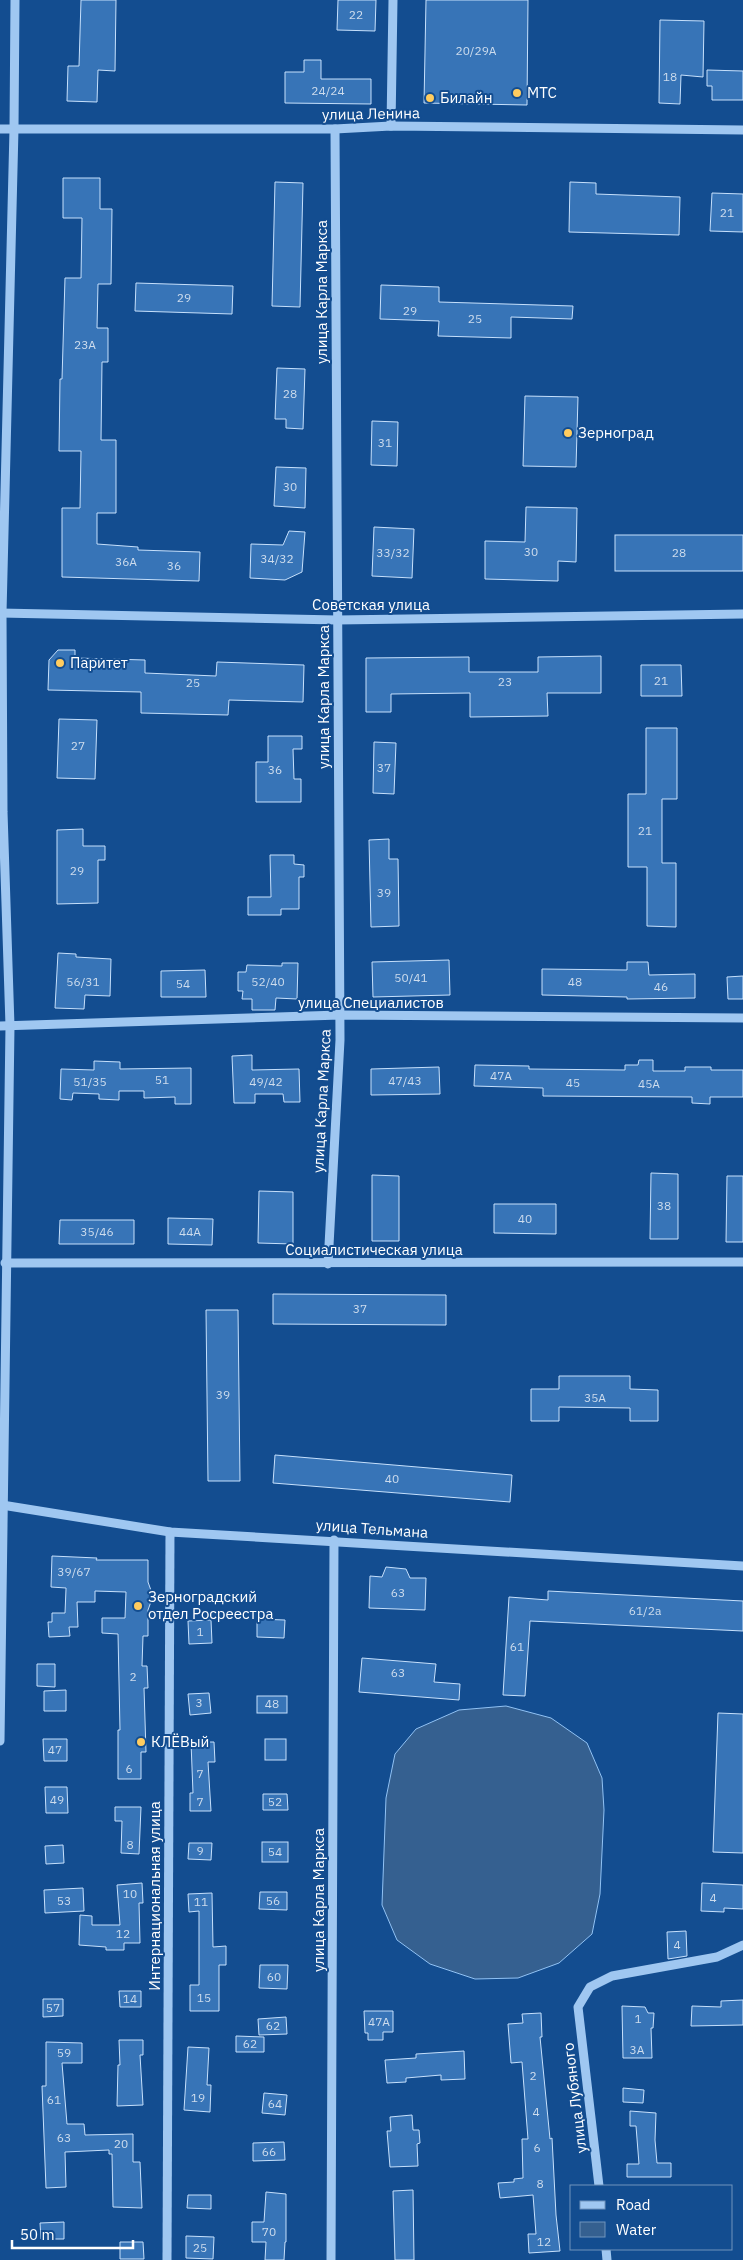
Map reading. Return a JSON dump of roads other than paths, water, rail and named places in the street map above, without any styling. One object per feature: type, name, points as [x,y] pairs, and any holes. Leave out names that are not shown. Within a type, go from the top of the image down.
[{"type":"street","points":[[0,1741],[5,1263],[10,1026],[2,812],[1,613],[14,129],[15,0]]},
{"type":"street","points":[[391,126],[393,0]]},
{"type":"street","name":"улица Ленина","points":[[0,129],[335,129],[391,126],[743,130]]},
{"type":"street","name":"улица Карла Маркса","points":[[328,1264],[340,1015],[335,129]]},
{"type":"street","name":"Советская улица","points":[[1,613],[337,620],[743,614]]},
{"type":"street","name":"улица Специалистов","points":[[0,1026],[340,1015],[743,1018]]},
{"type":"street","name":"Социалистическая улица","points":[[5,1263],[743,1262]]},
{"type":"street","name":"улица Тельмана","points":[[2,1505],[170,1532],[334,1540],[743,1566]]},
{"type":"street","name":"Интернациональная улица","points":[[167,2260],[170,1532]]},
{"type":"street","name":"улица Карла Маркса","points":[[331,2260],[334,1540]]},
{"type":"street","name":"улица Лубяного","points":[[599,2185],[578,2007],[590,1987],[612,1976],[717,1957],[743,1945]]},
{"type":"water","points":[[506,1706],[551,1718],[587,1743],[602,1778],[604,1810],[600,1894],[592,1934],[559,1963],[518,1978],[475,1979],[430,1964],[397,1940],[382,1905],[386,1798],[395,1754],[416,1729],[459,1710]]},
{"type":"place","name":"МТС","points":[[517,93]]},
{"type":"place","name":"Билайн","points":[[430,98]]},
{"type":"place","name":"Зерноград","points":[[568,433]]},
{"type":"place","name":"Паритет","points":[[60,663]]},
{"type":"place","name":"Зерноградский отдел Росреестра","points":[[138,1606]]},
{"type":"place","name":"КЛЁВый","points":[[141,1742]]}]
